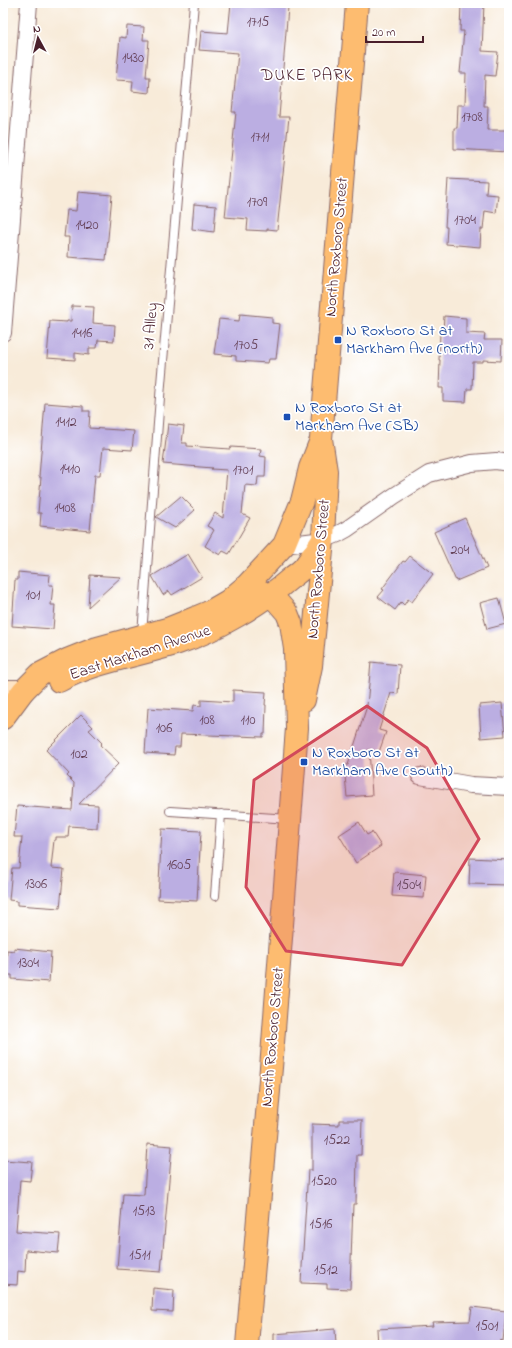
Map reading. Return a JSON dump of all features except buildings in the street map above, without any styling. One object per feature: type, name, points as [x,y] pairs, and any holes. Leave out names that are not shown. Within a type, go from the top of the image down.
[{"type":"main road","name":"North Roxboro Street","points":[[297,728],[311,666],[323,540],[326,471],[321,439],[357,3]]},
{"type":"main road","name":"East Markham Avenue","points":[[13,691],[45,688],[73,673],[104,663],[144,644],[170,628],[209,612],[228,600],[247,585],[284,545],[302,501],[310,468],[321,439]]},
{"type":"main road","name":"East Markham Avenue","points":[[144,644],[178,643],[224,623],[269,595],[304,567],[323,540]]},
{"type":"main road","name":"North Roxboro Street","points":[[247,585],[269,595],[287,612],[292,630],[294,649],[297,728],[272,1056],[247,1345]]},
{"type":"main road","points":[[3,718],[13,691]]},
{"type":"street","points":[[3,333],[29,3]]},
{"type":"street","points":[[284,545],[323,540],[347,529],[394,496],[429,474],[472,463],[496,461],[509,463]]},
{"type":"street","points":[[420,776],[471,785],[509,787]]},
{"type":"lane","name":"31 Alley","points":[[144,644],[160,384],[194,3]]},
{"type":"lane","points":[[170,811],[290,819]]},
{"type":"lane","points":[[215,896],[221,814]]},
{"type":"highlighted area","points":[[367,706],[427,748],[479,839],[402,965],[286,951],[246,887],[254,780]]},
{"type":"place","name":"N Roxboro St at Markham Ave (north)","points":[[338,340]]},
{"type":"place","name":"N Roxboro St at Markham Ave (SB)","points":[[287,417]]},
{"type":"place","name":"N Roxboro St at Markham Ave (south)","points":[[304,762]]},
{"type":"district","name":"DUKE PARK","points":[[307,75]]}]
